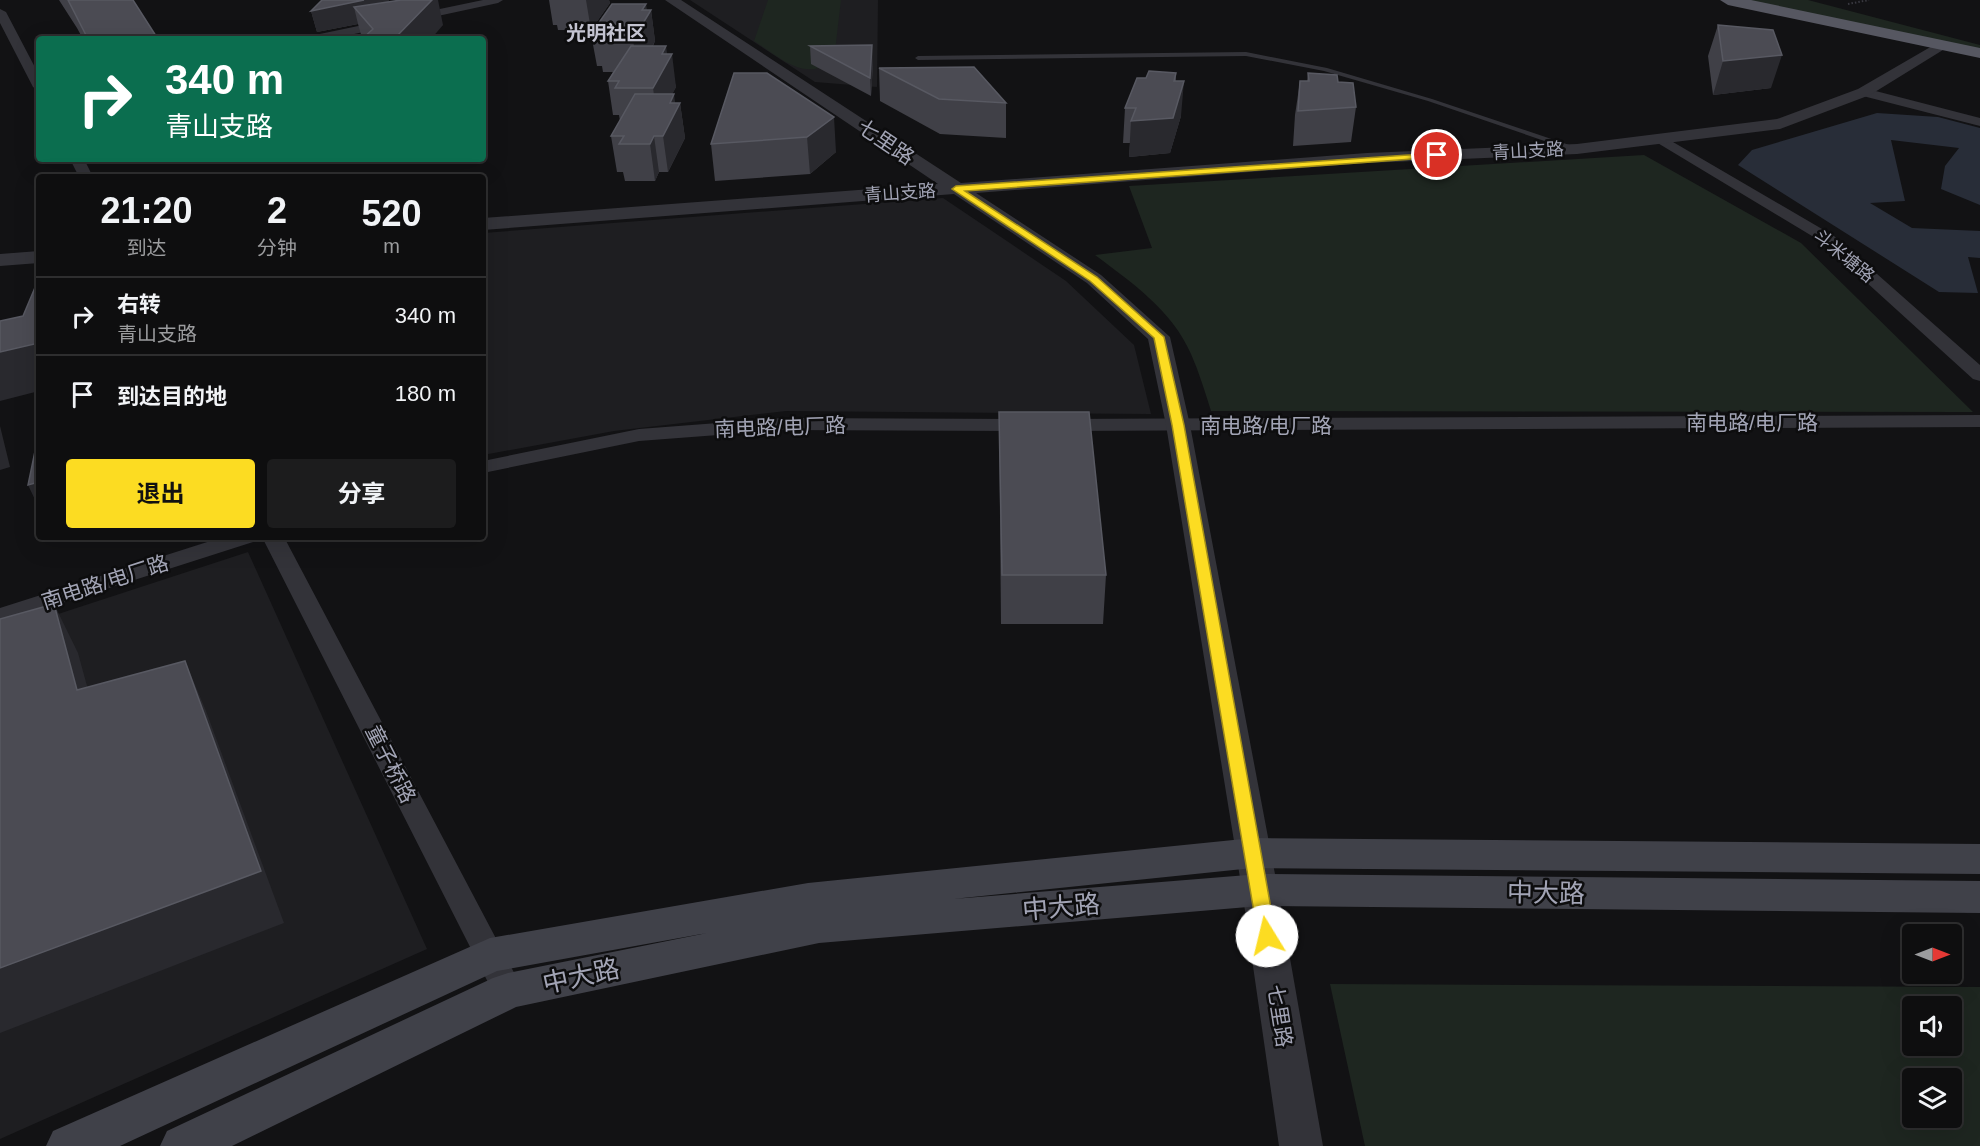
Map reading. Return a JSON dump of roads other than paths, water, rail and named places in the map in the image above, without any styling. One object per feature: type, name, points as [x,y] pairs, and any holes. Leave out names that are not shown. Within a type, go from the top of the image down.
[{"type":"highway","points":[[1728,0],[1980,53]]},
{"type":"highway","points":[[1841,5],[1980,42]]},
{"type":"main road","points":[[70,1146],[490,955],[808,899],[1257,872],[1980,859]]},
{"type":"main road","name":"中大路","points":[[184,1146],[508,991],[819,927],[1257,872],[1980,897]]},
{"type":"street","points":[[329,36],[498,0]]},
{"type":"street","name":"七里路","points":[[672,0],[1094,279],[1159,337],[1178,425],[1257,872],[1301,1146]]},
{"type":"street","points":[[1,18],[36,82]]},
{"type":"street","name":"青山支路","points":[[486,224],[1367,158],[1577,149],[1661,139],[1780,124],[1864,92],[1944,45]]},
{"type":"street","points":[[1864,92],[1980,122]]},
{"type":"street","name":"斗米塘路","points":[[1661,139],[1828,239],[1980,375]]},
{"type":"street","points":[[0,260],[36,257]]},
{"type":"street","name":"南电路/电厂路","points":[[486,466],[639,435],[783,424],[1178,425],[1980,421]]},
{"type":"street","name":"南电路/电厂路","points":[[0,616],[236,540]]},
{"type":"street","name":"童子桥路","points":[[275,540],[508,991]]},
{"type":"lane","points":[[918,58],[1246,54],[1324,69],[1430,100],[1577,149]]},
{"type":"district","name":"光明社区","points":[[606,33]]}]
